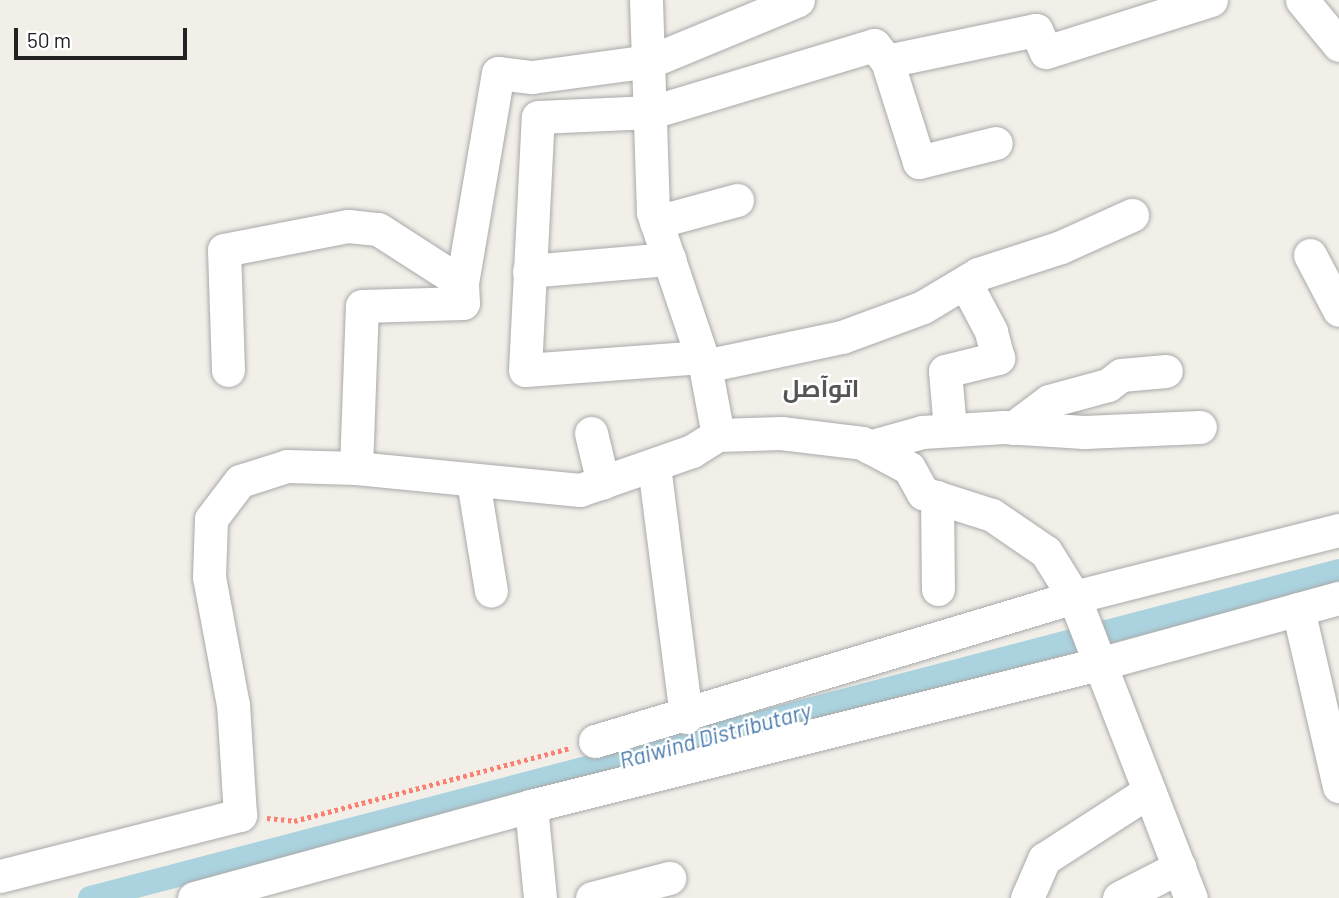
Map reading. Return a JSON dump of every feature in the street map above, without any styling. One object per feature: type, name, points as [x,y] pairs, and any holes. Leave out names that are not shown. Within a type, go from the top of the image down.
[{"type":"street","points":[[646,0],[656,222],[704,361],[718,435]]},
{"type":"street","points":[[356,468],[362,306],[463,303],[462,283],[498,73],[532,77],[650,61],[798,0]]},
{"type":"street","points":[[887,61],[1036,30],[1046,52],[1211,0]]},
{"type":"street","points":[[1302,0],[1339,45]]},
{"type":"street","points":[[996,143],[919,162],[887,61],[874,45],[652,112],[538,117],[525,370],[704,361],[842,337],[923,307],[965,282],[1061,247],[1132,215]]},
{"type":"street","points":[[656,222],[737,200]]},
{"type":"street","points":[[228,370],[224,250],[348,226],[378,229],[462,283]]},
{"type":"street","points":[[1310,255],[1339,310]]},
{"type":"street","points":[[529,271],[668,259]]},
{"type":"street","points":[[950,430],[945,371],[998,359],[991,331],[965,282]]},
{"type":"street","points":[[1013,428],[1049,401],[1108,385],[1121,374],[1166,371]]},
{"type":"street","points":[[869,447],[922,432],[950,430],[1013,428],[1084,432],[1200,427]]},
{"type":"street","points":[[591,433],[603,483]]},
{"type":"street","points":[[0,876],[240,815],[233,705],[209,576],[211,519],[240,481],[287,466],[356,468],[580,490],[654,466],[718,435],[781,433],[869,447],[909,468],[923,493],[992,514],[1046,552],[1088,635],[1191,898]]},
{"type":"street","points":[[654,466],[686,717]]},
{"type":"street","points":[[473,481],[491,591]]},
{"type":"street","points":[[937,497],[938,589]]},
{"type":"street","points":[[194,898],[531,806],[1088,635],[1339,530]]},
{"type":"street","points":[[595,741],[686,717],[1088,635],[1298,609],[1339,598]]},
{"type":"street","points":[[1298,609],[1339,786]]},
{"type":"street","points":[[1027,898],[1044,859],[1149,791]]},
{"type":"street","points":[[531,806],[540,898]]},
{"type":"street","points":[[1119,898],[1179,867]]},
{"type":"street","points":[[592,898],[668,878]]},
{"type":"path","points":[[240,815],[294,821],[595,741]]},
{"type":"waterway","name":"Raiwind Distributary","points":[[90,898],[1339,571]]},
{"type":"district","name":"اتوآصل","points":[[821,388]]}]
